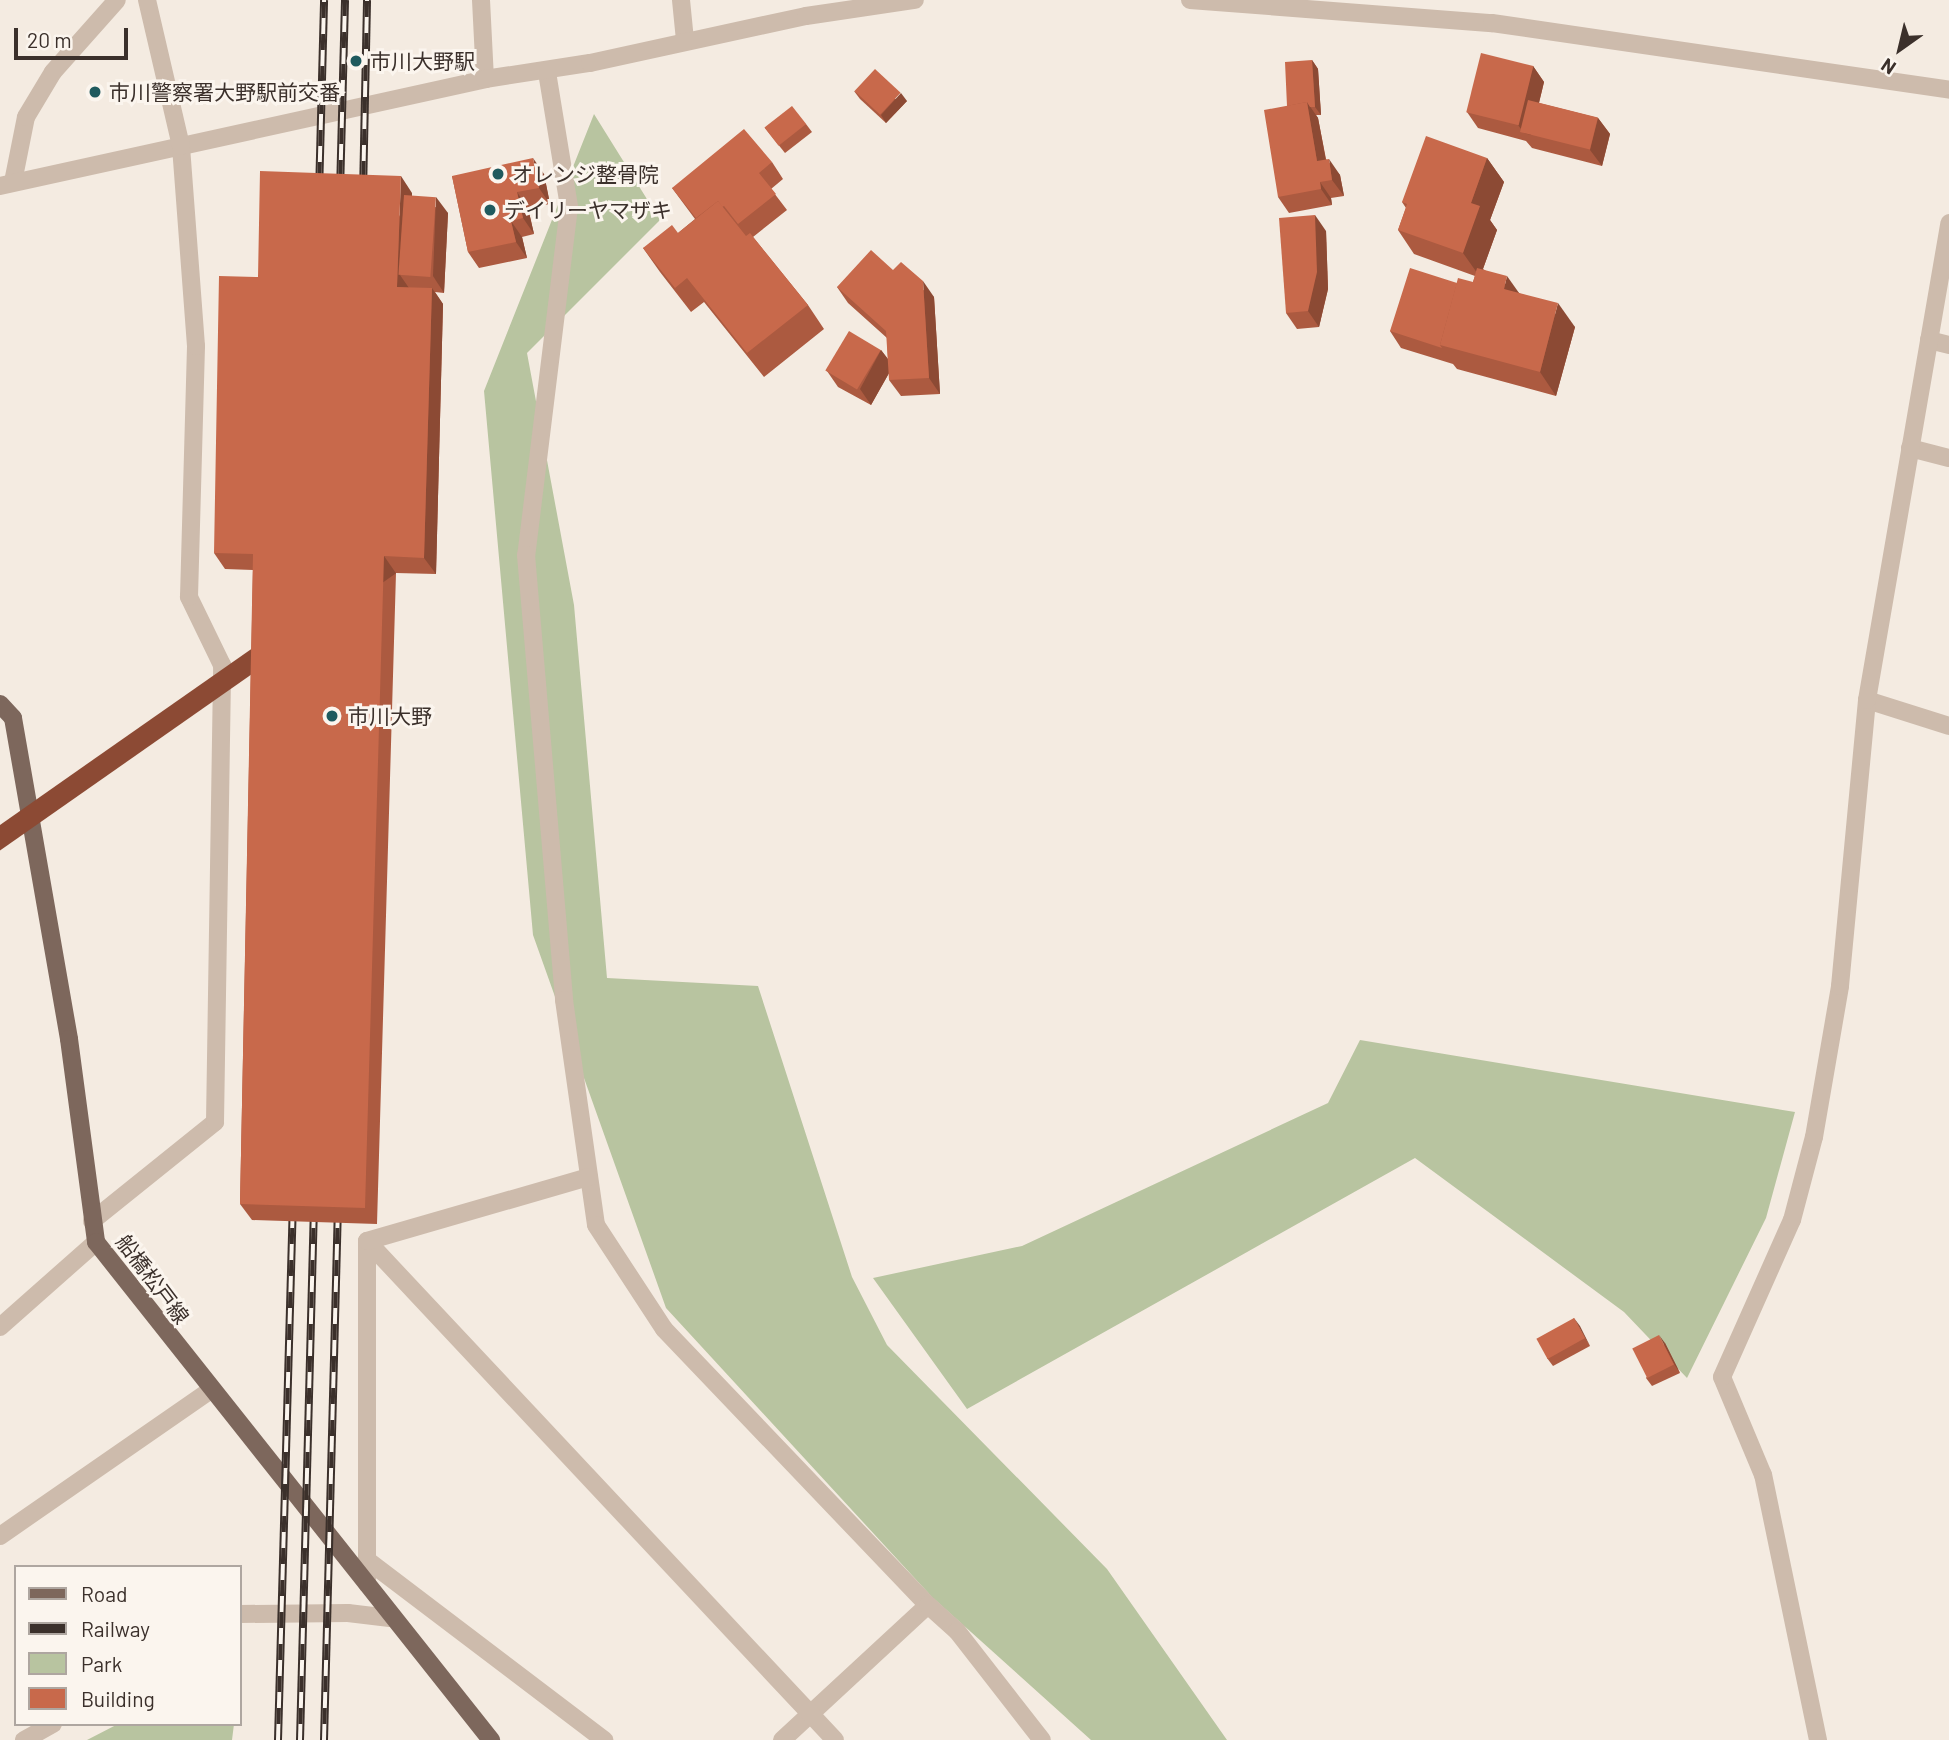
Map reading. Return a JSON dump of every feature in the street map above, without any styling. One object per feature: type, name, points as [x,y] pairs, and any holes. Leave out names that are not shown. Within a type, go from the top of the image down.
[{"type":"main road","name":"船橋松戸線","points":[[0,704],[13,718],[69,1039],[96,1242],[367,1584],[390,1618],[491,1740]]},
{"type":"street","points":[[117,0],[54,72],[26,117],[7,184],[485,79],[547,72],[685,40],[862,4],[915,0]]},
{"type":"street","points":[[92,1221],[215,1122],[222,665],[189,597],[196,346],[181,146],[147,0]]},
{"type":"street","points":[[481,0],[485,79]]},
{"type":"street","points":[[681,0],[685,40]]},
{"type":"street","points":[[1190,0],[1492,23],[1949,90]]},
{"type":"street","points":[[547,72],[569,207],[526,555],[564,1000],[596,1225],[664,1329],[928,1605],[957,1631],[1042,1740]]},
{"type":"street","points":[[1818,1740],[1763,1475],[1722,1377],[1791,1220],[1814,1137],[1840,986],[1867,700],[1949,223]]},
{"type":"street","points":[[1929,340],[1949,345]]},
{"type":"street","points":[[1910,448],[1949,458]]},
{"type":"street","points":[[1867,700],[1949,726]]},
{"type":"street","points":[[367,1241],[589,1177]]},
{"type":"street","points":[[367,1241],[367,1584]]},
{"type":"street","points":[[367,1241],[835,1740]]},
{"type":"street","points":[[0,1327],[96,1242]]},
{"type":"street","points":[[0,1536],[211,1390]]},
{"type":"street","points":[[367,1560],[604,1740]]},
{"type":"street","points":[[782,1740],[928,1605]]},
{"type":"street","points":[[242,1614],[348,1613],[390,1618]]},
{"type":"street","points":[[24,1740],[49,1726]]},
{"type":"green space","points":[[594,114],[660,220],[527,353],[574,605],[607,978],[758,986],[852,1277],[887,1345],[1107,1569],[1227,1740],[1091,1740],[932,1597],[666,1308],[533,935],[484,391]]},
{"type":"green space","points":[[1360,1040],[1795,1112],[1766,1218],[1687,1378],[1624,1312],[1415,1158],[967,1409],[873,1278],[1022,1246],[1328,1103]]},
{"type":"green space","points":[[114,1726],[234,1726],[232,1740],[87,1740]]},
{"type":"building","points":[[1481,53],[1533,66],[1519,125],[1466,112]]},
{"type":"building","points":[[1312,60],[1315,107],[1310,107],[1307,102],[1287,106],[1285,62]]},
{"type":"building","points":[[875,69],[901,93],[880,115],[855,91]]},
{"type":"building","points":[[1528,100],[1598,117],[1590,149],[1520,132]]},
{"type":"building","points":[[1307,102],[1317,161],[1329,159],[1332,180],[1320,182],[1321,189],[1278,197],[1264,110]]},
{"type":"building","points":[[792,106],[806,124],[779,146],[764,128]]},
{"type":"building","points":[[744,129],[772,162],[759,173],[776,194],[738,224],[718,201],[696,218],[672,188]]},
{"type":"building","points":[[1426,136],[1487,158],[1471,203],[1480,206],[1463,253],[1398,230],[1407,204],[1402,202]]},
{"type":"building","points":[[533,158],[539,188],[517,192],[523,218],[511,221],[516,242],[468,252],[452,176]]},
{"type":"building","name":"市川大野","points":[[260,171],[401,176],[397,287],[432,288],[424,558],[384,556],[365,1208],[240,1204],[253,554],[214,553],[219,276],[258,277]]},
{"type":"building","points":[[404,195],[436,197],[430,277],[398,275]]},
{"type":"building","points":[[718,201],[746,236],[750,233],[808,305],[747,353],[687,278],[675,288],[643,248],[672,225],[678,233]]},
{"type":"building","points":[[1315,215],[1317,272],[1308,311],[1286,313],[1279,218]]},
{"type":"building","points":[[871,250],[893,270],[901,262],[923,281],[929,378],[889,380],[886,331],[837,287]]},
{"type":"building","points":[[1410,268],[1457,283],[1440,345],[1442,348],[1390,331]]},
{"type":"building","points":[[1477,268],[1507,276],[1504,289],[1558,303],[1540,372],[1440,345],[1458,278],[1473,282]]},
{"type":"building","points":[[849,331],[881,350],[857,389],[825,370]]},
{"type":"building","points":[[1574,1318],[1585,1338],[1548,1359],[1536,1339]]},
{"type":"building","points":[[1659,1335],[1674,1364],[1647,1378],[1632,1349]]},
{"type":"railway","points":[[319,194],[324,0]]},
{"type":"railway","points":[[340,192],[345,0]]},
{"type":"railway","points":[[363,193],[367,0]]},
{"type":"railway","points":[[278,1740],[293,1201]]},
{"type":"railway","points":[[300,1740],[314,1204]]},
{"type":"railway","points":[[324,1740],[338,1205]]},
{"type":"place","name":"市川大野駅","points":[[356,61]]},
{"type":"place","name":"市川警察署大野駅前交番","points":[[95,92]]},
{"type":"place","name":"オレンジ整骨院","points":[[498,174]]},
{"type":"place","name":"デイリーヤマザキ","points":[[490,210]]},
{"type":"place","name":"市川大野","points":[[332,716]]}]
